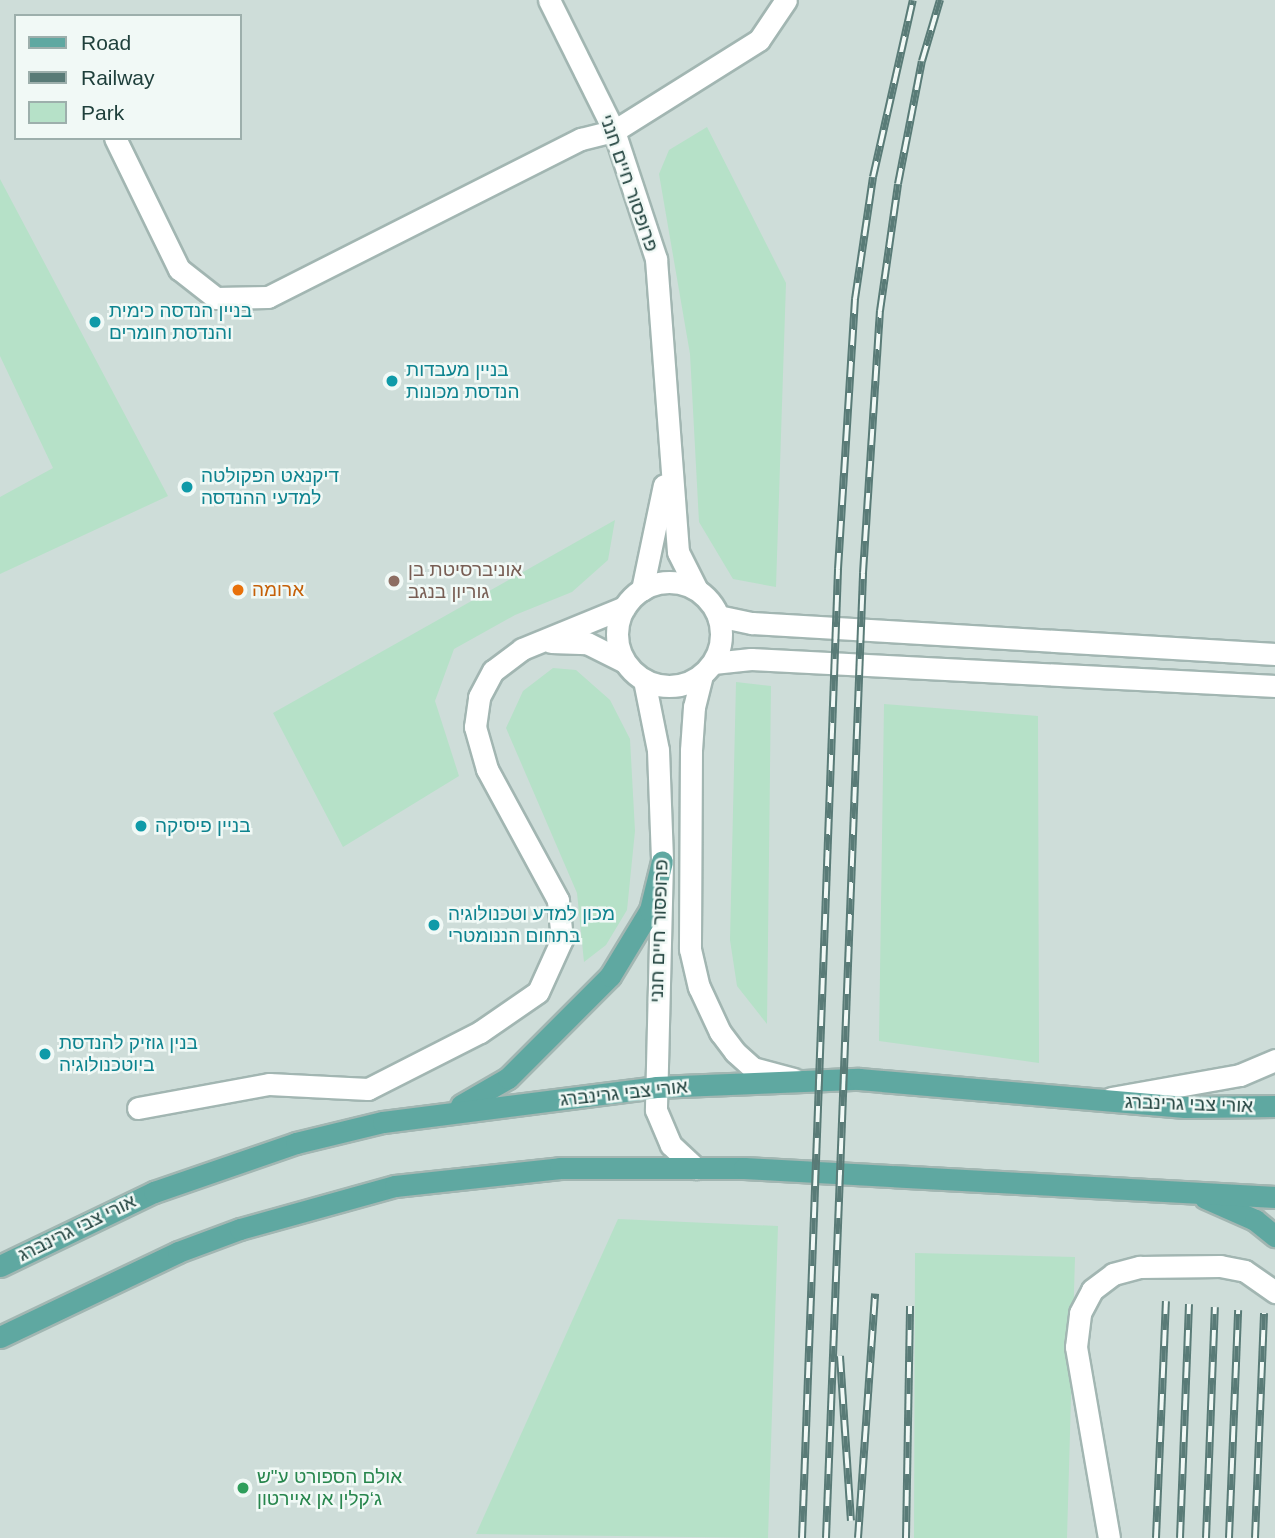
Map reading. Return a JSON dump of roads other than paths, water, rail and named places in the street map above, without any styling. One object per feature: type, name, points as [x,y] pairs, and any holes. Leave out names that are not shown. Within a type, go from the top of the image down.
[{"type":"main road","points":[[439,1115],[492,1092],[610,976],[650,910],[662,861]]},
{"type":"main road","name":"אורי צבי גרינברג","points":[[0,1266],[81,1224],[219,1168],[308,1140],[439,1115],[656,1087],[794,1079],[859,1079],[1185,1107],[1275,1106]]},
{"type":"main road","points":[[0,1337],[178,1252],[240,1228],[395,1186],[559,1168],[696,1168],[1275,1197]]},
{"type":"main road","points":[[1184,1191],[1255,1220],[1275,1236]]},
{"type":"street","name":"פרופסור חיים חנני","points":[[549,0],[614,131],[656,259],[668,463],[678,552],[697,590]]},
{"type":"street","points":[[116,140],[179,269],[216,298],[268,297],[581,139],[614,131],[759,40],[786,0]]},
{"type":"street","name":"פרופסור חיים חנני","points":[[642,590],[668,463]]},
{"type":"street","points":[[138,1108],[269,1084],[369,1089],[480,1032],[538,992],[562,939],[558,900],[487,769],[475,727],[479,697],[493,671],[522,649],[546,642],[625,607],[642,590],[670,582],[697,590],[718,616],[720,648],[708,669]]},
{"type":"street","points":[[625,607],[617,635],[625,662]]},
{"type":"street","points":[[718,616],[752,623],[1275,654]]},
{"type":"street","points":[[546,642],[587,643],[625,662],[644,680],[674,686],[708,669],[751,659],[1275,687]]},
{"type":"street","name":"פרופסור חיים חנני","points":[[708,669],[694,707],[691,750],[690,949],[699,987],[720,1032],[735,1052],[753,1068],[794,1079]]},
{"type":"street","name":"פרופסור חיים חנני","points":[[644,680],[658,750],[662,861],[656,1110],[667,1139],[696,1168]]},
{"type":"street","points":[[1095,1100],[1240,1075],[1275,1060]]},
{"type":"street","points":[[1109,1538],[1076,1347],[1080,1314],[1092,1290],[1113,1274],[1140,1267],[1220,1266],[1245,1271],[1275,1293]]},
{"type":"railway","points":[[802,1538],[838,569],[855,299],[873,177],[913,0]]},
{"type":"railway","points":[[826,1538],[863,573],[880,311],[898,184],[922,61],[940,0]]},
{"type":"railway","points":[[858,1538],[875,1294]]},
{"type":"railway","points":[[1156,1538],[1166,1301]]},
{"type":"railway","points":[[1180,1538],[1189,1304]]},
{"type":"railway","points":[[906,1538],[910,1306]]},
{"type":"railway","points":[[1206,1538],[1215,1307]]},
{"type":"railway","points":[[1229,1538],[1238,1310]]},
{"type":"railway","points":[[1255,1538],[1264,1313]]},
{"type":"railway","points":[[840,1356],[851,1521]]},
{"type":"place","name":"בניין הנדסה כימית והנדסת חומרים","points":[[95,322]]},
{"type":"place","name":"בניין מעבדות הנדסת מכונות","points":[[392,381]]},
{"type":"place","name":"דיקנאט הפקולטה למדעי ההנדסה","points":[[187,487]]},
{"type":"place","name":"אוניברסיטת בן גוריון בנגב","points":[[394,581]]},
{"type":"place","name":"ארומה","points":[[238,590]]},
{"type":"place","name":"בניין פיסיקה","points":[[141,826]]},
{"type":"place","name":"מכון למדע וטכנולוגיה בתחום הננומטרי","points":[[434,925]]},
{"type":"place","name":"בנין גוזיק להנדסת ביוטכנולוגיה","points":[[45,1054]]},
{"type":"place","name":"אולם הספורט ע\"ש ג‘קלין אן איירטון","points":[[243,1488]]}]
